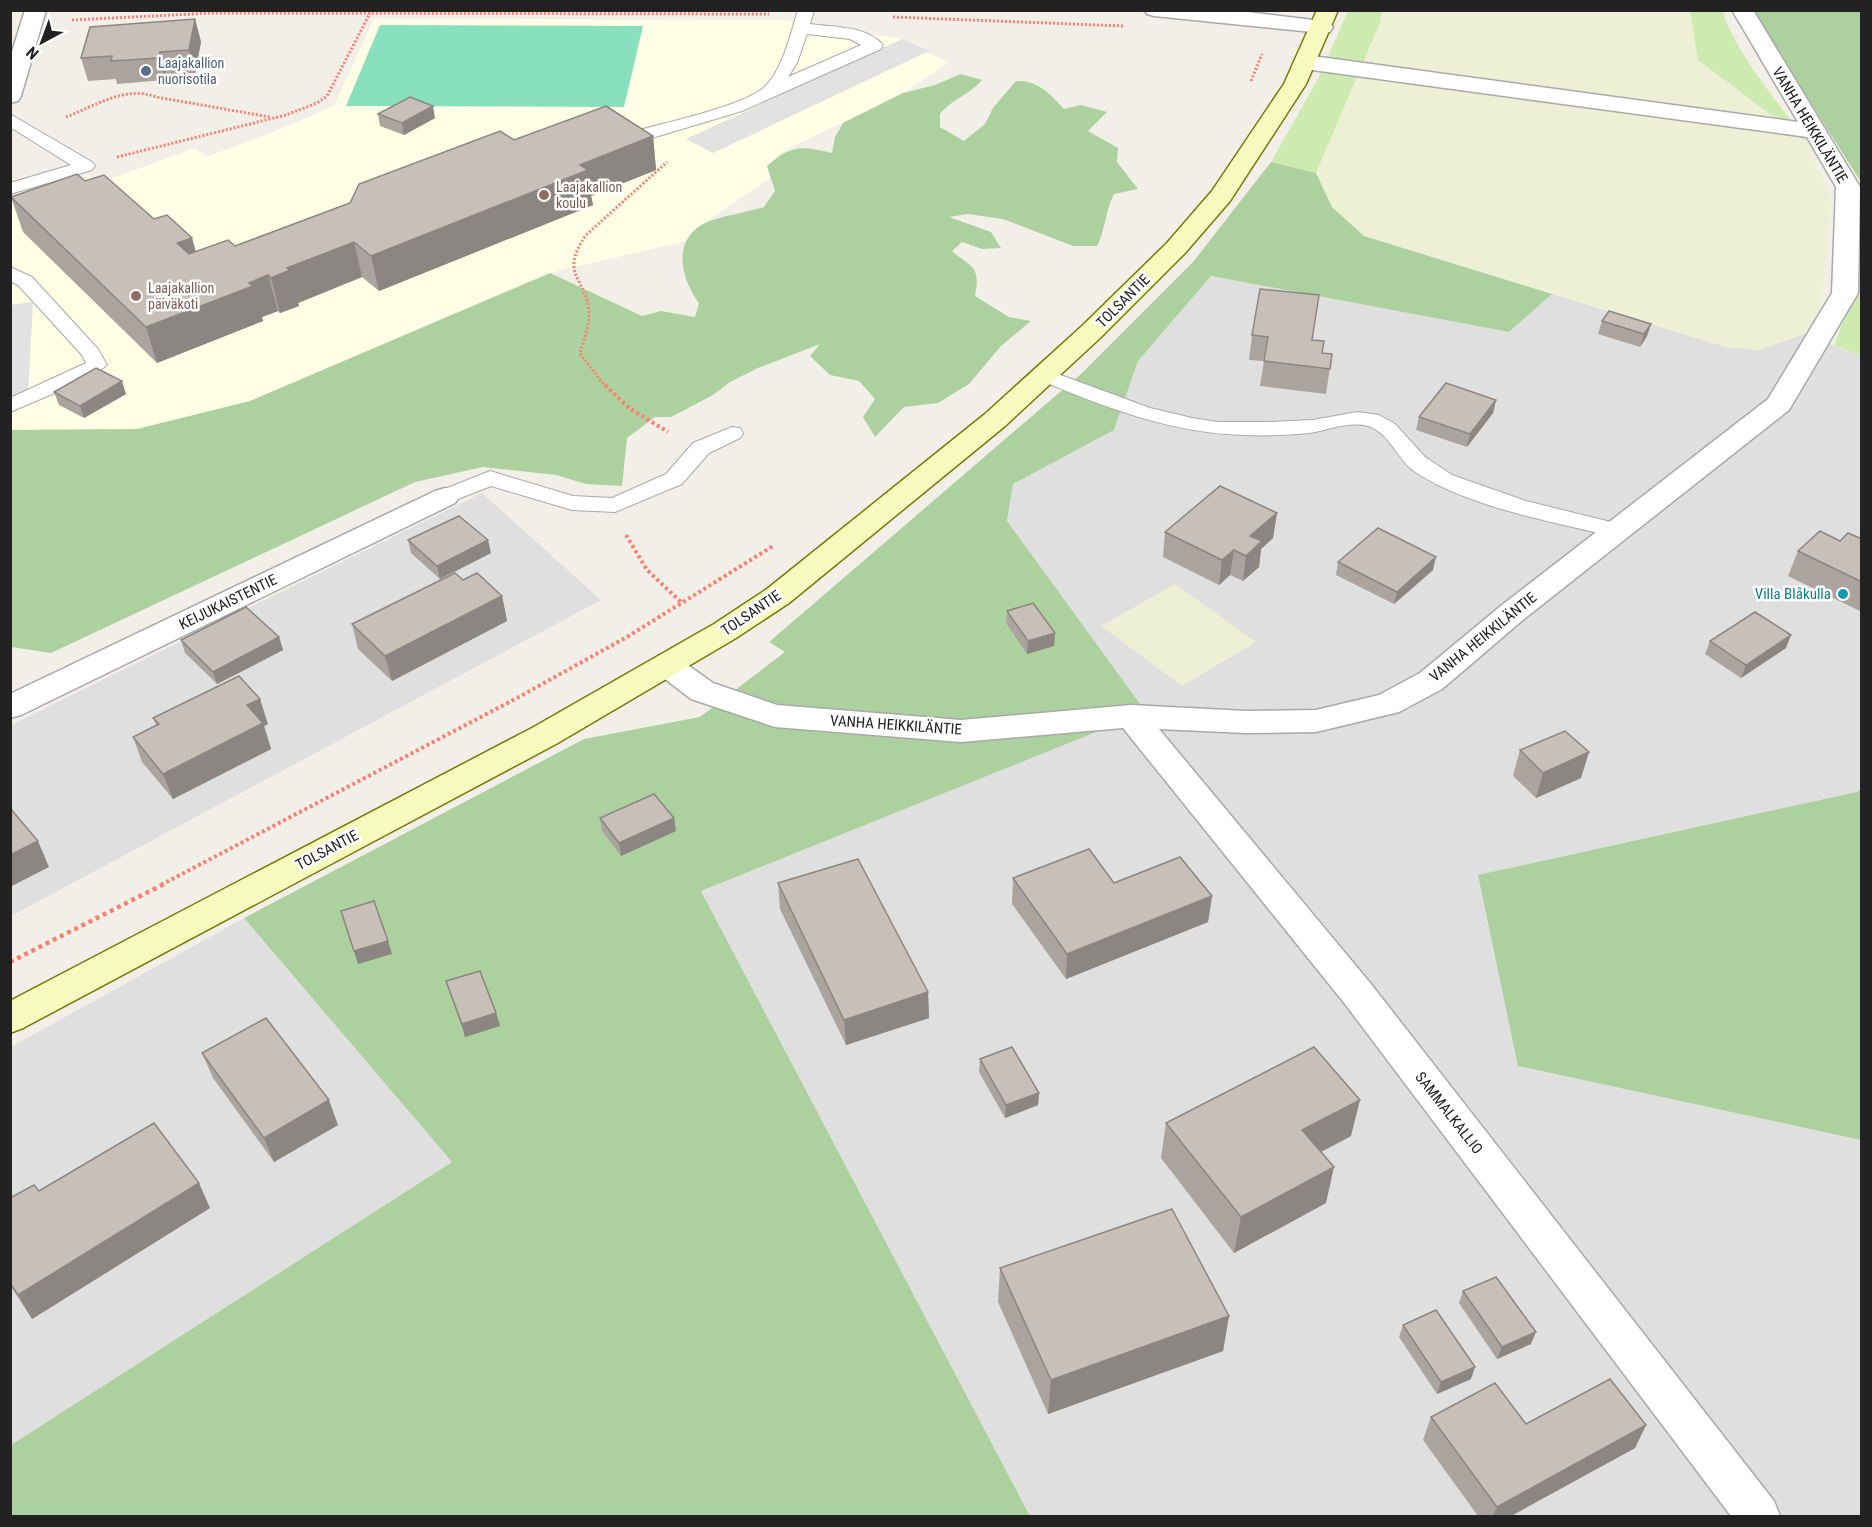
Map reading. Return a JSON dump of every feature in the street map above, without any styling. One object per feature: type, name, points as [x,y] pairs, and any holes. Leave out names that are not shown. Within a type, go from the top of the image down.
[{"type":"street","points":[[1154,10],[1268,20],[1325,19]]},
{"type":"street","name":"VANHA HEIKKILÄNTIE","points":[[668,665],[702,691],[776,716],[961,731],[1131,716],[1246,722],[1316,721],[1388,704],[1431,681],[1513,612],[1779,404],[1845,293],[1848,187],[1742,10]]},
{"type":"street","points":[[10,96],[35,16]]},
{"type":"street","name":"TOLSANTIE","points":[[10,1018],[486,767],[668,665],[778,596],[995,420],[1176,248],[1221,196],[1294,84],[1325,19]]},
{"type":"street","points":[[1305,62],[1813,131]]},
{"type":"street","name":"KEIJUKAISTENTIE","points":[[10,707],[445,497]]},
{"type":"street","name":"SAMMALKALLIO","points":[[1131,716],[1358,994],[1758,1516]]},
{"type":"lane","points":[[646,134],[736,107],[875,45],[803,17],[789,63],[769,92]]},
{"type":"lane","points":[[10,119],[86,166]]},
{"type":"lane","points":[[10,189],[86,166]]},
{"type":"lane","points":[[10,273],[25,281],[91,353],[97,364],[83,374],[10,406]]},
{"type":"lane","points":[[1044,375],[1148,416],[1203,428],[1315,426],[1341,419],[1371,420],[1391,429],[1424,468],[1459,486],[1530,508],[1619,531]]},
{"type":"lane","points":[[445,497],[490,478],[572,503],[615,505],[674,479],[701,448],[732,433]]},
{"type":"path","points":[[86,166],[310,108],[327,96],[370,13]]},
{"type":"path","points":[[35,16],[370,13],[803,17]]},
{"type":"path","points":[[885,16],[1125,26]]},
{"type":"path","points":[[1247,88],[1263,51]]},
{"type":"path","points":[[30,131],[129,92],[143,92],[156,97],[270,117]]},
{"type":"path","points":[[646,134],[670,157],[657,175],[605,217],[580,242],[573,259],[573,269],[589,309],[590,320],[580,354],[606,388],[622,404],[644,420],[701,448]]},
{"type":"path","points":[[615,505],[627,538],[646,570],[682,603]]},
{"type":"path","points":[[10,962],[254,837],[517,698],[627,637],[780,541]]},
{"type":"shaded area","points":[[1382,11],[1690,11],[1698,60],[1808,143],[1832,201],[1822,303],[1804,334],[1759,350],[1726,347],[1364,236],[1332,207],[1316,173],[1380,23]]},
{"type":"shaded area","name":"Laajakallion koulu","points":[[374,19],[782,20],[902,39],[948,63],[903,93],[783,151],[767,166],[770,178],[704,223],[685,241],[550,273],[250,401],[137,429],[11,430],[11,204],[88,176],[102,182],[195,148],[206,157],[334,106]]},
{"type":"shaded area","points":[[902,39],[929,51],[713,153],[686,139]]},
{"type":"shaded area","points":[[1211,276],[1509,332],[1552,294],[1726,347],[1759,350],[1804,334],[1861,356],[1861,789],[1518,1066],[1861,1140],[1861,1516],[1030,1516],[701,891],[1146,712],[1007,522],[1013,484],[1114,430],[1138,361]]},
{"type":"shaded area","points":[[33,302],[28,398],[10,400],[10,305]]},
{"type":"shaded area","points":[[482,493],[601,600],[11,916],[11,725]]},
{"type":"shaded area","points":[[1175,584],[1256,642],[1182,686],[1101,626]]},
{"type":"shaded area","points":[[244,918],[452,1162],[11,1445],[11,1047]]},
{"type":"green space","points":[[1348,11],[1382,11],[1380,23],[1316,173],[1271,162],[1319,77]]},
{"type":"green space","points":[[1690,11],[1723,11],[1728,26],[1748,61],[1808,143],[1698,60]]},
{"type":"green space","points":[[1752,11],[1861,11],[1861,182]]},
{"type":"green space","points":[[380,25],[643,26],[624,107],[346,106]]},
{"type":"green space","points":[[961,74],[982,80],[940,114],[940,127],[964,141],[985,124],[993,108],[1016,81],[1031,83],[1048,93],[1064,109],[1081,105],[1107,112],[1088,131],[1118,148],[1117,162],[1138,189],[1114,194],[1097,246],[1073,246],[1003,219],[968,214],[949,217],[991,232],[1001,248],[982,249],[962,242],[952,251],[970,265],[976,273],[975,296],[1009,317],[1031,321],[1001,346],[969,384],[938,403],[904,407],[875,437],[863,417],[875,399],[859,381],[830,375],[810,356],[820,344],[758,368],[671,417],[655,417],[627,438],[622,486],[586,484],[556,475],[483,467],[415,482],[51,653],[11,647],[11,430],[137,429],[250,401],[550,273],[642,316],[661,311],[695,317],[699,303],[688,283],[682,260],[687,239],[694,230],[710,221],[764,207],[775,191],[767,166],[783,154],[790,150],[804,148],[832,153],[835,137],[843,123],[903,93],[935,85]]},
{"type":"green space","points":[[1271,162],[1316,173],[1332,207],[1364,236],[1552,294],[1509,332],[1211,276],[1138,361],[1114,430],[1013,484],[1007,521],[1146,712],[701,891],[1030,1516],[11,1516],[11,1445],[452,1162],[244,918],[584,739],[700,717],[785,652],[769,642],[1081,374],[1193,262]]},
{"type":"green space","points":[[1861,253],[1861,356],[1834,345],[1855,291]]},
{"type":"green space","points":[[1861,789],[1861,1140],[1518,1066],[1478,875],[1857,792]]},
{"type":"building","points":[[195,19],[189,50],[160,52],[159,58],[111,61],[112,56],[81,58],[90,27]]},
{"type":"building","points":[[410,97],[433,106],[402,123],[378,114]]},
{"type":"building","points":[[606,106],[653,136],[580,165],[588,170],[371,256],[354,242],[287,268],[290,270],[271,278],[268,275],[249,283],[253,286],[146,327],[11,197],[77,174],[85,181],[104,175],[154,219],[167,215],[192,238],[177,243],[189,254],[228,240],[235,246],[350,203],[359,184],[500,131],[514,140]]},
{"type":"building","points":[[1260,289],[1319,295],[1312,340],[1324,341],[1322,353],[1332,354],[1330,369],[1264,361],[1268,337],[1252,335]]},
{"type":"building","points":[[1609,311],[1651,324],[1644,334],[1602,321]]},
{"type":"building","points":[[96,368],[122,381],[80,406],[54,392]]},
{"type":"building","points":[[1446,383],[1496,400],[1470,434],[1419,417]]},
{"type":"building","points":[[1220,486],[1277,513],[1250,536],[1262,541],[1246,556],[1234,550],[1222,560],[1165,532]]},
{"type":"building","points":[[459,516],[488,540],[437,566],[408,540]]},
{"type":"building","points":[[1378,528],[1436,557],[1397,592],[1338,562]]},
{"type":"building","points":[[1820,531],[1840,541],[1848,533],[1862,539],[1862,582],[1798,551]]},
{"type":"building","points":[[455,573],[463,580],[477,573],[502,596],[385,656],[352,624]]},
{"type":"building","points":[[1033,603],[1055,633],[1028,641],[1007,611]]},
{"type":"building","points":[[246,607],[279,637],[213,672],[181,640]]},
{"type":"building","points":[[1755,612],[1791,635],[1746,665],[1710,641]]},
{"type":"building","points":[[239,676],[260,699],[247,705],[263,723],[163,774],[133,737],[159,724],[153,718]]},
{"type":"building","points":[[1565,731],[1589,752],[1543,773],[1520,750]]},
{"type":"building","points":[[654,794],[674,818],[619,843],[600,818]]},
{"type":"building","points":[[10,808],[38,841],[10,855]]},
{"type":"building","points":[[1089,849],[1114,883],[1180,857],[1212,896],[1067,954],[1013,878]]},
{"type":"building","points":[[858,859],[928,992],[844,1020],[778,883]]},
{"type":"building","points":[[374,901],[388,941],[354,951],[341,911]]},
{"type":"building","points":[[480,971],[496,1013],[462,1024],[446,981]]},
{"type":"building","points":[[266,1018],[329,1100],[264,1138],[202,1053]]},
{"type":"building","points":[[1012,1047],[1039,1093],[1006,1105],[980,1059]]},
{"type":"building","points":[[1314,1047],[1360,1100],[1302,1130],[1334,1167],[1241,1217],[1166,1123]]},
{"type":"building","points":[[154,1123],[199,1183],[18,1295],[10,1283],[10,1198],[34,1185],[39,1191]]},
{"type":"building","points":[[1172,1209],[1229,1316],[1051,1380],[1000,1268]]},
{"type":"building","points":[[1496,1277],[1536,1332],[1502,1347],[1463,1291]]},
{"type":"building","points":[[1436,1310],[1475,1367],[1441,1382],[1403,1325]]},
{"type":"building","points":[[1610,1379],[1646,1425],[1497,1507],[1431,1417],[1495,1383],[1526,1424]]},
{"type":"place","name":"Laajakallion nuorisotila","points":[[146,71]]},
{"type":"place","name":"Laajakallion koulu","points":[[544,195]]},
{"type":"place","name":"Laajakallion päiväkoti","points":[[136,296]]},
{"type":"place","name":"Villa Blåkulla","points":[[1843,594]]}]
